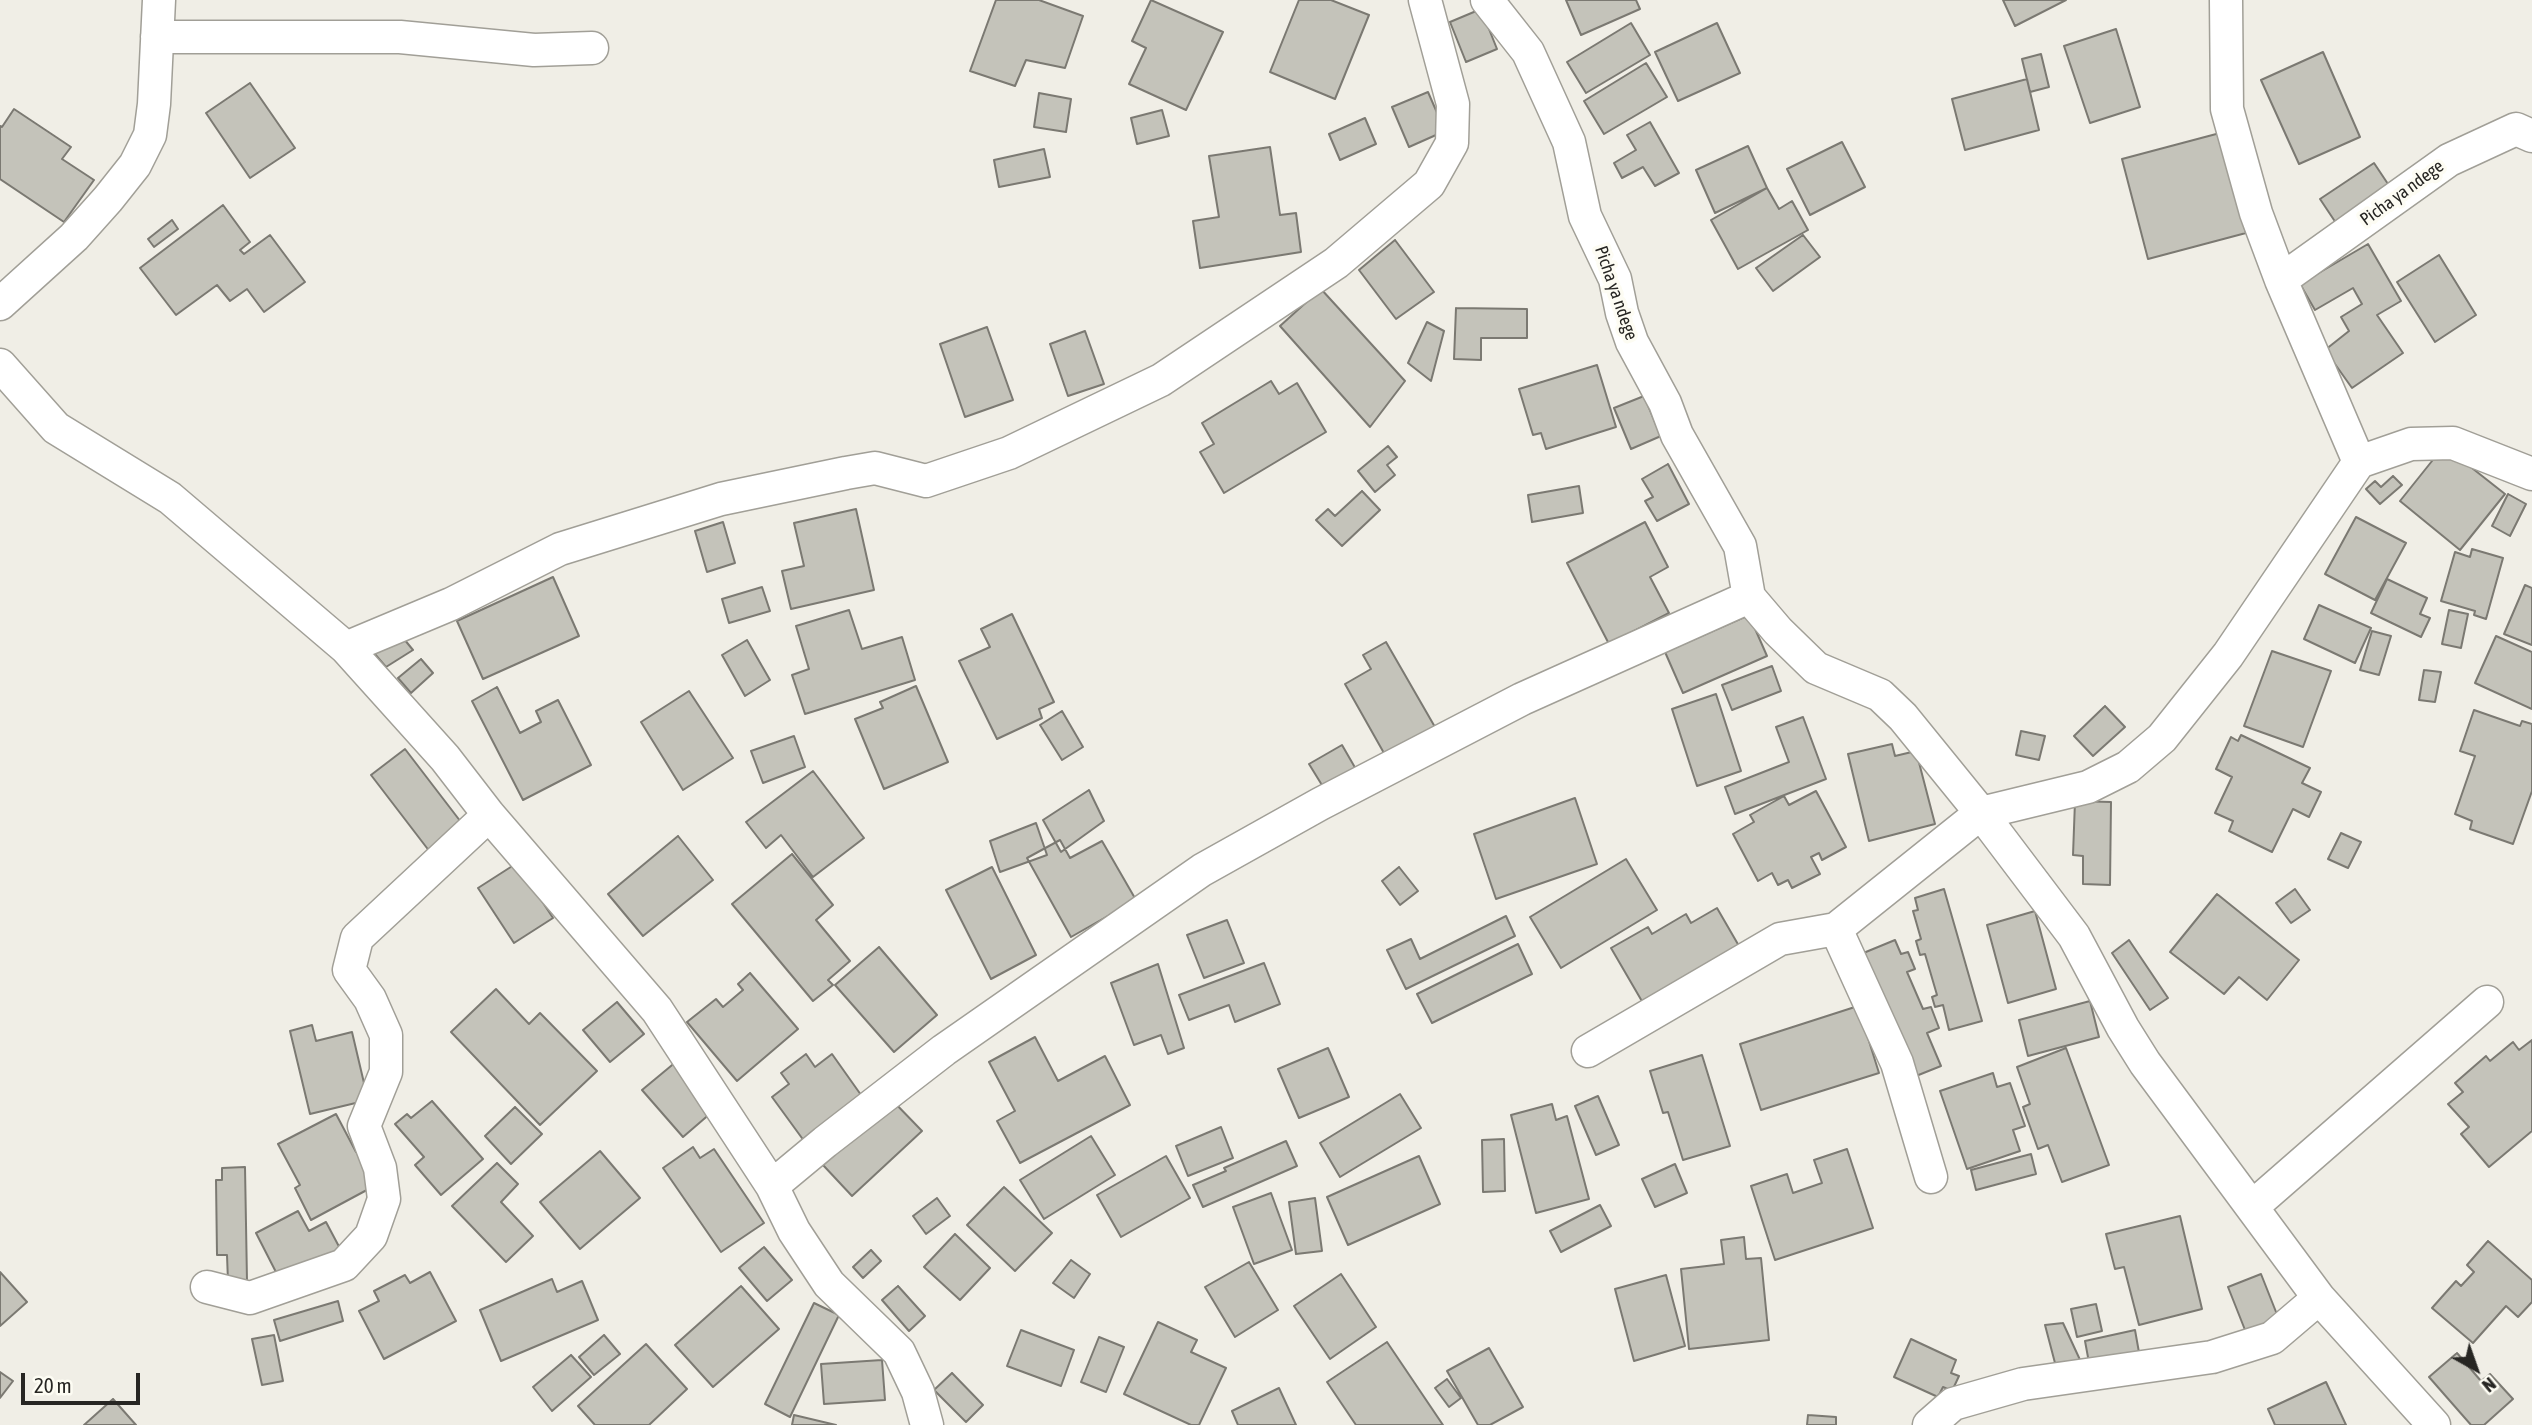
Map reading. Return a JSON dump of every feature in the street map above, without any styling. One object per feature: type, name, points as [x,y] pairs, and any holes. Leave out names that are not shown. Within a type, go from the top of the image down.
[{"type":"street","points":[[0,304],[74,237],[135,164],[150,135],[159,0]]},
{"type":"street","points":[[346,648],[451,604],[560,549],[721,499],[846,473],[875,468],[926,481],[1009,453],[1161,380],[1336,263],[1429,184],[1452,143],[1453,104],[1424,0]]},
{"type":"street","name":"Picha ya ndege","points":[[1487,0],[1528,52],[1569,142],[1585,216],[1615,279],[1632,342],[1665,403],[1677,435],[1740,546],[1749,597]]},
{"type":"street","points":[[2226,0],[2227,109],[2256,213],[2281,280],[2359,462]]},
{"type":"street","points":[[157,37],[400,37],[534,50],[592,48]]},
{"type":"street","name":"Picha ya ndege","points":[[2281,280],[2449,160],[2516,129],[2532,136]]},
{"type":"street","points":[[0,365],[56,429],[170,498],[346,648],[445,758],[489,815],[657,1010],[772,1186],[794,1231],[829,1284],[899,1352],[918,1392],[927,1425]]},
{"type":"street","points":[[1588,1051],[1780,939],[1836,929],[1982,813],[2088,787],[2128,767],[2162,738],[2228,655],[2359,462],[2411,444],[2453,443],[2532,474]]},
{"type":"street","points":[[772,1186],[944,1051],[1202,870],[1320,804],[1522,699],[1749,597],[1778,631],[1816,667],[1880,695],[1903,717],[1982,813],[2074,936],[2123,1028],[2145,1063],[2319,1298],[2434,1425]]},
{"type":"street","points":[[207,1287],[250,1298],[344,1265],[371,1236],[384,1199],[380,1168],[364,1126],[386,1072],[386,1035],[370,999],[349,970],[358,938],[489,815]]},
{"type":"street","points":[[1836,929],[1897,1063],[1931,1177]]},
{"type":"street","points":[[2252,1207],[2487,1002]]},
{"type":"street","points":[[1929,1425],[1953,1404],[2023,1384],[2212,1357],[2260,1342],[2272,1338],[2319,1298]]},
{"type":"building","points":[[996,0],[1039,0],[1083,16],[1065,68],[1026,60],[1015,86],[970,71]]},
{"type":"building","points":[[1151,0],[1223,32],[1186,110],[1129,84],[1146,48],[1132,41]]},
{"type":"building","points":[[1299,0],[1331,0],[1369,15],[1335,99],[1270,72]]},
{"type":"building","points":[[1566,0],[1636,0],[1640,9],[1581,35]]},
{"type":"building","points":[[2003,0],[2066,0],[2015,26]]},
{"type":"building","points":[[1481,9],[1497,49],[1466,62],[1450,22]]},
{"type":"building","points":[[1631,23],[1650,55],[1586,93],[1567,62]]},
{"type":"building","points":[[1717,23],[1740,73],[1678,101],[1655,52]]},
{"type":"building","points":[[2116,29],[2140,107],[2090,123],[2064,46]]},
{"type":"building","points":[[2323,52],[2360,137],[2299,164],[2261,80]]},
{"type":"building","points":[[2041,54],[2049,87],[2030,92],[2022,59]]},
{"type":"building","points":[[1646,63],[1667,97],[1604,134],[1584,101]]},
{"type":"building","points":[[2027,79],[2039,130],[1965,150],[1952,99]]},
{"type":"building","points":[[250,83],[295,148],[250,178],[206,113]]},
{"type":"building","points":[[1428,92],[1445,131],[1409,147],[1392,107]]},
{"type":"building","points":[[1039,93],[1071,99],[1066,132],[1034,127]]},
{"type":"building","points":[[14,109],[71,147],[62,159],[94,180],[64,222],[0,179],[0,126],[2,127]]},
{"type":"building","points":[[1162,110],[1169,136],[1137,144],[1131,118]]},
{"type":"building","points":[[1365,118],[1376,144],[1340,160],[1329,134]]},
{"type":"building","points":[[1650,122],[1679,173],[1655,186],[1643,167],[1622,178],[1614,163],[1636,150],[1627,135]]},
{"type":"building","points":[[2220,133],[2246,233],[2148,259],[2122,159]]},
{"type":"building","points":[[1842,142],[1865,187],[1810,215],[1787,169]]},
{"type":"building","points":[[1748,146],[1767,188],[1715,213],[1696,170]]},
{"type":"building","points":[[1270,147],[1280,215],[1296,213],[1301,252],[1200,268],[1193,221],[1219,217],[1209,156]]},
{"type":"building","points":[[1044,149],[1050,177],[999,187],[994,160]]},
{"type":"building","points":[[2374,163],[2392,190],[2338,226],[2320,199]]},
{"type":"building","points":[[1767,188],[1779,209],[1792,201],[1808,230],[1738,269],[1711,220]]},
{"type":"building","points":[[223,205],[250,242],[240,250],[244,254],[270,235],[305,282],[264,312],[247,289],[230,301],[217,285],[176,315],[140,268]]},
{"type":"building","points":[[172,220],[178,229],[154,247],[148,239]]},
{"type":"building","points":[[1803,235],[1820,257],[1773,291],[1756,268]]},
{"type":"building","points":[[1395,240],[1434,292],[1396,319],[1359,270]]},
{"type":"building","points":[[2368,244],[2401,301],[2377,315],[2403,353],[2352,388],[2325,350],[2349,331],[2341,317],[2362,304],[2353,288],[2315,310],[2300,284]]},
{"type":"building","points":[[2439,255],[2476,315],[2435,342],[2397,282]]},
{"type":"building","points":[[1321,289],[1405,381],[1370,427],[1280,326]]},
{"type":"building","points":[[1456,308],[1527,309],[1527,338],[1481,338],[1481,360],[1454,359]]},
{"type":"building","points":[[1427,322],[1444,331],[1431,381],[1408,363]]},
{"type":"building","points":[[987,327],[1013,400],[965,417],[940,344]]},
{"type":"building","points":[[1085,331],[1104,384],[1068,396],[1050,344]]},
{"type":"building","points":[[1597,365],[1616,427],[1546,449],[1541,433],[1533,435],[1519,389]]},
{"type":"building","points":[[1271,381],[1279,394],[1297,383],[1326,432],[1224,493],[1200,452],[1214,444],[1202,423]]},
{"type":"building","points":[[1644,396],[1661,436],[1631,449],[1614,408]]},
{"type":"building","points":[[1388,446],[1397,457],[1387,465],[1395,475],[1375,492],[1358,471]]},
{"type":"building","points":[[2444,446],[2505,494],[2460,550],[2400,501]]},
{"type":"building","points":[[1668,464],[1689,504],[1657,521],[1645,501],[1653,497],[1642,479]]},
{"type":"building","points":[[2393,476],[2402,485],[2380,504],[2366,489],[2375,481],[2381,487]]},
{"type":"building","points":[[1579,486],[1583,513],[1532,522],[1528,495]]},
{"type":"building","points":[[1362,491],[1380,510],[1342,546],[1316,520],[1328,509],[1335,516]]},
{"type":"building","points":[[2508,494],[2526,504],[2510,536],[2492,526]]},
{"type":"building","points":[[856,509],[874,590],[791,609],[782,571],[804,566],[794,523]]},
{"type":"building","points":[[2356,517],[2406,543],[2375,600],[2325,574]]},
{"type":"building","points":[[723,522],[735,563],[707,572],[695,531]]},
{"type":"building","points":[[1645,522],[1668,567],[1650,577],[1669,613],[1609,644],[1567,563]]},
{"type":"building","points":[[2472,549],[2503,558],[2486,619],[2474,615],[2475,611],[2441,601],[2455,552],[2470,557]]},
{"type":"building","points":[[553,577],[579,636],[483,679],[457,621]]},
{"type":"building","points":[[2387,579],[2427,598],[2420,614],[2430,618],[2421,637],[2371,613]]},
{"type":"building","points":[[2525,585],[2532,588],[2532,645],[2504,634]]},
{"type":"building","points":[[762,587],[770,611],[729,623],[722,599]]},
{"type":"building","points":[[2319,605],[2371,628],[2355,663],[2304,639]]},
{"type":"building","points":[[849,610],[862,649],[902,637],[915,680],[805,714],[792,675],[809,669],[796,626]]},
{"type":"building","points":[[2449,610],[2468,614],[2461,648],[2442,644]]},
{"type":"building","points":[[1012,614],[1054,702],[1039,709],[1042,718],[997,739],[959,661],[990,647],[981,629]]},
{"type":"building","points":[[1749,615],[1767,656],[1683,693],[1665,652]]},
{"type":"building","points":[[2372,631],[2391,636],[2379,675],[2360,670]]},
{"type":"building","points":[[2496,636],[2532,652],[2532,709],[2475,683]]},
{"type":"building","points":[[404,639],[413,650],[386,667],[374,653]]},
{"type":"building","points":[[747,640],[770,680],[745,696],[722,655]]},
{"type":"building","points":[[1386,642],[1439,734],[1389,762],[1345,684],[1371,669],[1363,655]]},
{"type":"building","points":[[2272,651],[2331,671],[2303,747],[2244,726]]},
{"type":"building","points":[[421,659],[433,673],[411,693],[398,678]]},
{"type":"building","points":[[1772,666],[1781,691],[1732,710],[1722,685]]},
{"type":"building","points":[[2424,670],[2441,672],[2435,702],[2419,700]]},
{"type":"building","points":[[916,686],[948,762],[884,789],[855,719],[883,708],[880,702]]},
{"type":"building","points":[[497,687],[520,733],[541,722],[536,711],[558,700],[591,765],[523,800],[472,701]]},
{"type":"building","points":[[689,691],[733,758],[683,790],[641,722]]},
{"type":"building","points":[[1716,694],[1741,771],[1697,786],[1672,709]]},
{"type":"building","points":[[2105,706],[2125,727],[2093,756],[2074,736]]},
{"type":"building","points":[[2474,710],[2520,726],[2522,721],[2532,724],[2532,791],[2513,844],[2470,829],[2472,821],[2455,814],[2475,756],[2460,751]]},
{"type":"building","points":[[1062,711],[1083,747],[1062,760],[1040,725]]},
{"type":"building","points":[[1803,717],[1826,779],[1735,814],[1725,787],[1789,762],[1776,727]]},
{"type":"building","points":[[2021,731],[2045,736],[2039,760],[2016,755]]},
{"type":"building","points":[[2241,735],[2310,768],[2302,783],[2321,792],[2309,817],[2293,809],[2272,852],[2229,831],[2233,821],[2215,813],[2232,777],[2216,769],[2231,737],[2238,741]]},
{"type":"building","points":[[794,736],[805,767],[763,783],[751,751]]},
{"type":"building","points":[[1892,744],[1895,756],[1916,751],[1935,824],[1869,841],[1848,754]]},
{"type":"building","points":[[1342,745],[1357,771],[1325,790],[1309,764]]},
{"type":"building","points":[[405,749],[464,826],[430,852],[371,775]]},
{"type":"building","points":[[813,771],[864,838],[813,877],[781,835],[766,848],[746,822]]},
{"type":"building","points":[[1089,790],[1104,821],[1061,852],[1043,820]]},
{"type":"building","points":[[1816,791],[1846,847],[1822,860],[1819,853],[1811,857],[1820,874],[1792,888],[1788,880],[1778,885],[1772,873],[1758,881],[1733,834],[1754,822],[1750,815],[1784,796],[1789,805]]},
{"type":"building","points":[[1575,798],[1597,864],[1496,899],[1474,834]]},
{"type":"building","points":[[2075,801],[2111,802],[2110,885],[2083,884],[2083,856],[2073,855]]},
{"type":"building","points":[[1036,823],[1047,855],[1000,872],[990,841]]},
{"type":"building","points":[[2341,833],[2361,842],[2348,868],[2328,859]]},
{"type":"building","points":[[678,836],[713,880],[643,936],[608,894]]},
{"type":"building","points":[[1060,840],[1070,858],[1102,841],[1136,900],[1071,937],[1027,858]]},
{"type":"building","points":[[792,854],[833,905],[816,920],[850,961],[828,980],[833,985],[813,1001],[732,904]]},
{"type":"building","points":[[1626,859],[1657,910],[1561,968],[1530,917]]},
{"type":"building","points":[[517,863],[553,918],[514,943],[478,888]]},
{"type":"building","points":[[992,867],[1036,955],[991,979],[946,890]]},
{"type":"building","points":[[1399,867],[1418,891],[1400,905],[1382,881]]},
{"type":"building","points":[[1944,889],[1982,1021],[1949,1030],[1943,1005],[1935,1007],[1932,997],[1937,995],[1925,954],[1920,955],[1916,941],[1921,939],[1913,911],[1918,910],[1915,898]]},
{"type":"building","points":[[2295,889],[2310,910],[2291,923],[2276,903]]},
{"type":"building","points":[[2217,894],[2299,960],[2267,1000],[2239,977],[2224,994],[2170,952]]},
{"type":"building","points":[[1717,908],[1739,946],[1643,1003],[1611,948],[1648,927],[1652,934],[1686,914],[1691,923]]},
{"type":"building","points":[[2035,911],[2056,989],[2008,1003],[1987,925]]},
{"type":"building","points":[[1506,916],[1515,936],[1406,989],[1387,950],[1411,939],[1420,959]]},
{"type":"building","points":[[1227,920],[1244,963],[1204,978],[1187,935]]},
{"type":"building","points":[[1895,940],[1901,954],[1908,952],[1915,969],[1907,972],[1923,1009],[1931,1007],[1939,1028],[1927,1033],[1941,1066],[1911,1078],[1861,954]]},
{"type":"building","points":[[2129,940],[2168,998],[2150,1010],[2112,953]]},
{"type":"building","points":[[1518,944],[1532,974],[1432,1023],[1417,994]]},
{"type":"building","points":[[879,947],[937,1015],[894,1052],[835,985]]},
{"type":"building","points":[[1264,963],[1280,1004],[1235,1022],[1229,1005],[1189,1020],[1179,995]]},
{"type":"building","points":[[1158,964],[1184,1048],[1168,1054],[1161,1035],[1134,1045],[1111,983]]},
{"type":"building","points":[[750,973],[798,1029],[737,1081],[687,1022],[716,999],[723,1007],[743,990],[738,984]]},
{"type":"building","points":[[496,989],[529,1024],[540,1013],[597,1071],[540,1125],[451,1032]]},
{"type":"building","points":[[2090,1001],[2099,1037],[2028,1056],[2019,1020]]},
{"type":"building","points":[[617,1002],[644,1034],[610,1062],[583,1030]]},
{"type":"building","points":[[1858,1006],[1879,1073],[1761,1110],[1740,1044]]},
{"type":"building","points":[[312,1025],[316,1041],[352,1032],[368,1100],[310,1114],[290,1031]]},
{"type":"building","points":[[1035,1037],[1058,1081],[1105,1056],[1130,1105],[1020,1163],[997,1121],[1015,1111],[989,1062]]},
{"type":"building","points":[[2532,1040],[2532,1131],[2489,1167],[2461,1134],[2469,1127],[2448,1104],[2463,1092],[2455,1083],[2486,1056],[2490,1061],[2513,1042],[2519,1050]]},
{"type":"building","points":[[1328,1048],[1349,1097],[1299,1118],[1278,1069]]},
{"type":"building","points":[[2066,1048],[2109,1165],[2062,1182],[2048,1145],[2038,1149],[2023,1107],[2030,1104],[2017,1067]]},
{"type":"building","points":[[806,1054],[815,1067],[832,1054],[866,1102],[807,1145],[772,1097],[789,1084],[781,1073]]},
{"type":"building","points":[[1702,1055],[1730,1146],[1683,1160],[1668,1112],[1663,1113],[1650,1071]]},
{"type":"building","points":[[683,1056],[719,1106],[683,1137],[642,1090]]},
{"type":"building","points":[[1993,1073],[1997,1087],[2010,1083],[2025,1126],[2013,1130],[2020,1151],[1967,1169],[1940,1091]]},
{"type":"building","points":[[1400,1094],[1421,1128],[1340,1177],[1320,1143]]},
{"type":"building","points":[[1598,1096],[1619,1145],[1596,1155],[1575,1106]]},
{"type":"building","points":[[892,1100],[922,1131],[852,1196],[823,1165]]},
{"type":"building","points":[[432,1101],[483,1159],[441,1195],[415,1165],[424,1157],[395,1124],[407,1114],[411,1118]]},
{"type":"building","points":[[1552,1104],[1556,1120],[1567,1116],[1589,1199],[1536,1213],[1511,1115]]},
{"type":"building","points":[[515,1107],[542,1134],[511,1164],[485,1136]]},
{"type":"building","points":[[336,1114],[356,1152],[360,1150],[378,1184],[311,1220],[295,1188],[300,1185],[278,1144]]},
{"type":"building","points":[[1221,1127],[1233,1158],[1188,1176],[1176,1146]]},
{"type":"building","points":[[1091,1136],[1115,1175],[1044,1219],[1020,1180]]},
{"type":"building","points":[[1504,1139],[1505,1191],[1483,1192],[1482,1140]]},
{"type":"building","points":[[1286,1141],[1297,1166],[1203,1207],[1193,1185],[1226,1171],[1224,1168]]},
{"type":"building","points":[[693,1147],[700,1158],[714,1149],[764,1223],[721,1252],[663,1168]]},
{"type":"building","points":[[1847,1149],[1873,1228],[1775,1260],[1751,1186],[1787,1174],[1793,1193],[1822,1183],[1814,1160]]},
{"type":"building","points":[[600,1151],[640,1198],[580,1249],[540,1202]]},
{"type":"building","points":[[2031,1154],[2036,1174],[1976,1190],[1971,1170]]},
{"type":"building","points":[[1166,1156],[1190,1198],[1121,1237],[1097,1195]]},
{"type":"building","points":[[1419,1156],[1440,1204],[1348,1245],[1327,1197]]},
{"type":"building","points":[[497,1163],[518,1184],[501,1202],[533,1236],[506,1262],[452,1206]]},
{"type":"building","points":[[1675,1164],[1687,1193],[1655,1207],[1642,1179]]},
{"type":"building","points":[[245,1167],[247,1281],[228,1282],[227,1255],[217,1255],[216,1180],[222,1180],[222,1168]]},
{"type":"building","points":[[1004,1187],[1052,1233],[1015,1271],[967,1225]]},
{"type":"building","points":[[1271,1193],[1292,1250],[1254,1264],[1233,1207]]},
{"type":"building","points":[[937,1198],[950,1216],[926,1234],[913,1216]]},
{"type":"building","points":[[1315,1198],[1322,1251],[1296,1254],[1289,1202]]},
{"type":"building","points":[[1600,1205],[1611,1226],[1561,1252],[1550,1231]]},
{"type":"building","points":[[298,1211],[309,1231],[326,1222],[344,1256],[279,1278],[256,1233]]},
{"type":"building","points":[[2180,1216],[2202,1309],[2139,1325],[2124,1267],[2115,1269],[2106,1234]]},
{"type":"building","points":[[955,1234],[990,1268],[960,1300],[924,1267]]},
{"type":"building","points":[[1744,1237],[1746,1259],[1761,1258],[1769,1340],[1689,1349],[1681,1269],[1724,1264],[1721,1240]]},
{"type":"building","points":[[2488,1241],[2532,1280],[2532,1302],[2518,1317],[2506,1306],[2473,1343],[2432,1308],[2456,1281],[2461,1286],[2474,1272],[2467,1265]]},
{"type":"building","points":[[764,1247],[792,1280],[767,1301],[739,1268]]},
{"type":"building","points":[[871,1250],[881,1261],[863,1278],[853,1267]]},
{"type":"building","points":[[1071,1260],[1090,1274],[1074,1298],[1053,1283]]},
{"type":"building","points":[[1249,1262],[1278,1310],[1235,1337],[1205,1287]]},
{"type":"building","points":[[0,1272],[27,1302],[0,1326]]},
{"type":"building","points":[[430,1272],[456,1321],[384,1359],[359,1311],[379,1301],[374,1291],[405,1275],[410,1283]]},
{"type":"building","points":[[1341,1274],[1376,1327],[1330,1359],[1294,1306]]},
{"type":"building","points":[[2261,1274],[2280,1322],[2247,1335],[2228,1287]]},
{"type":"building","points":[[1666,1275],[1685,1346],[1634,1361],[1615,1289]]},
{"type":"building","points":[[552,1279],[557,1292],[582,1281],[598,1320],[501,1361],[480,1310]]},
{"type":"building","points":[[741,1286],[779,1329],[713,1387],[675,1345]]},
{"type":"building","points":[[898,1286],[925,1316],[909,1331],[882,1300]]},
{"type":"building","points":[[338,1301],[343,1321],[280,1341],[274,1320]]},
{"type":"building","points":[[814,1303],[839,1315],[790,1417],[765,1404]]},
{"type":"building","points":[[2096,1304],[2102,1331],[2077,1337],[2071,1309]]},
{"type":"building","points":[[1158,1322],[1197,1340],[1191,1352],[1226,1368],[1199,1425],[1191,1425],[1124,1394]]},
{"type":"building","points":[[2063,1323],[2081,1362],[2055,1363],[2045,1325]]},
{"type":"building","points":[[1021,1330],[1074,1350],[1061,1386],[1007,1366]]},
{"type":"building","points":[[2135,1330],[2140,1358],[2090,1368],[2085,1341]]},
{"type":"building","points":[[274,1335],[283,1381],[262,1385],[252,1339]]},
{"type":"building","points":[[604,1335],[620,1354],[594,1375],[579,1357]]},
{"type":"building","points":[[1099,1337],[1124,1347],[1106,1392],[1081,1382]]},
{"type":"building","points":[[1911,1339],[1956,1360],[1951,1373],[1959,1376],[1952,1391],[1943,1387],[1938,1397],[1894,1377]]},
{"type":"building","points":[[1387,1342],[1443,1425],[1356,1425],[1327,1382]]},
{"type":"building","points":[[646,1344],[687,1389],[649,1425],[595,1425],[578,1406]]},
{"type":"building","points":[[1489,1348],[1523,1407],[1490,1425],[1478,1425],[1447,1371]]},
{"type":"building","points":[[2457,1353],[2481,1381],[2490,1374],[2513,1399],[2484,1425],[2471,1425],[2429,1377]]},
{"type":"building","points":[[571,1355],[591,1377],[552,1411],[533,1387]]},
{"type":"building","points":[[882,1360],[885,1400],[824,1404],[821,1364]]},
{"type":"building","points":[[0,1372],[13,1381],[0,1398]]},
{"type":"building","points":[[952,1373],[983,1405],[966,1422],[934,1390]]},
{"type":"building","points":[[1447,1379],[1461,1398],[1449,1407],[1435,1388]]},
{"type":"building","points":[[2326,1382],[2346,1425],[2275,1425],[2268,1409]]},
{"type":"building","points":[[1279,1388],[1296,1425],[1238,1425],[1232,1411]]},
{"type":"building","points":[[113,1399],[136,1425],[84,1425]]},
{"type":"building","points":[[794,1415],[836,1425],[792,1425]]},
{"type":"building","points":[[1808,1415],[1836,1417],[1836,1425],[1807,1425]]}]
